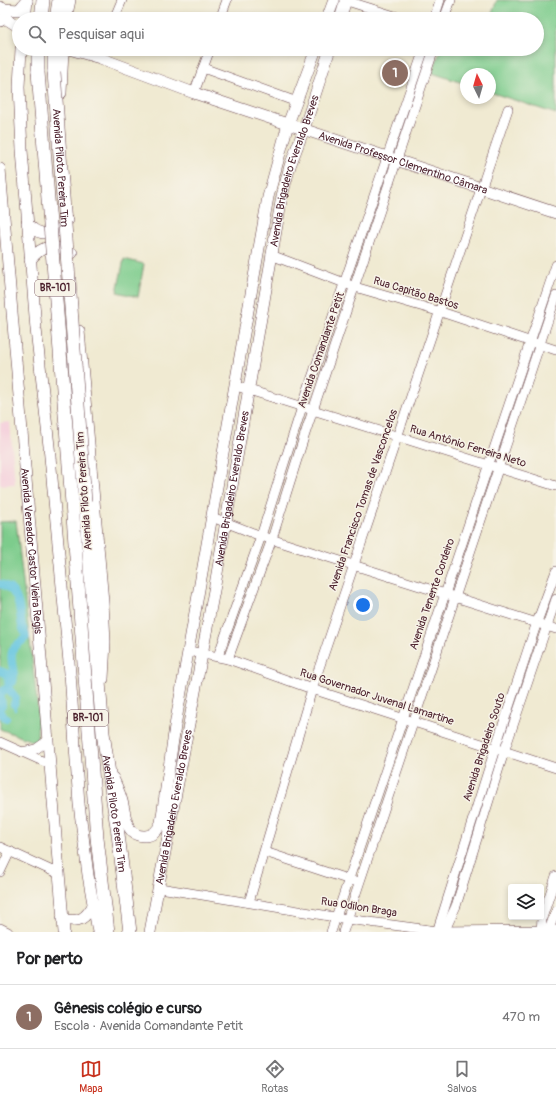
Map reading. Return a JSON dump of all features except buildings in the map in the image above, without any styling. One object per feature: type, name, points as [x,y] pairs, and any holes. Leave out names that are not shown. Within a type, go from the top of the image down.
[{"type":"highway","points":[[42,12],[43,0]]},
{"type":"highway","points":[[57,12],[59,0]]},
{"type":"highway","name":"Avenida Piloto Pereira Tim","points":[[38,56],[38,72],[79,502],[103,733],[130,932]]},
{"type":"highway","name":"Avenida Piloto Pereira Tim","points":[[54,56],[97,838],[108,932]]},
{"type":"main road","points":[[14,12],[19,10],[27,0]]},
{"type":"main road","points":[[26,12],[27,0]]},
{"type":"main road","points":[[67,12],[70,0]]},
{"type":"main road","points":[[330,12],[334,0]]},
{"type":"main road","points":[[342,12],[345,0]]},
{"type":"main road","points":[[2,17],[12,13]]},
{"type":"main road","points":[[2,17],[12,23]]},
{"type":"main road","points":[[21,56],[19,87],[30,260],[70,672],[80,811],[98,932]]},
{"type":"main road","points":[[63,56],[61,126],[68,219],[103,602],[105,649],[104,670],[99,693]]},
{"type":"main road","name":"Avenida Professor Clementino Câmara","points":[[107,56],[194,93],[556,213]]},
{"type":"main road","name":"Avenida Brigadeiro Everaldo Breves","points":[[109,769],[122,799],[129,828],[133,833],[140,836],[150,835],[156,832],[161,823],[174,733],[268,197],[288,124],[313,56]]},
{"type":"main road","name":"Avenida Brigadeiro Everaldo Breves","points":[[150,932],[160,888],[271,255],[290,166],[304,129],[328,56]]},
{"type":"main road","name":"Avenida Vereador Castor Vieira Regis","points":[[0,169],[3,240],[64,932]]},
{"type":"main road","points":[[27,223],[34,231],[43,233],[60,230],[68,219]]},
{"type":"main road","points":[[30,260],[43,248],[58,246],[72,253]]},
{"type":"main road","points":[[62,919],[72,921],[80,920],[87,916],[94,904]]},
{"type":"street","points":[[117,12],[122,0]]},
{"type":"street","points":[[223,12],[227,0]]},
{"type":"street","points":[[345,0],[382,12]]},
{"type":"street","points":[[436,12],[440,0]]},
{"type":"street","points":[[447,12],[451,0]]},
{"type":"street","points":[[194,93],[207,56]]},
{"type":"street","name":"Avenida Comandante Petit","points":[[228,659],[272,539],[313,410],[355,286],[422,56]]},
{"type":"street","name":"Avenida Comandante Petit","points":[[218,656],[261,536],[302,407],[344,283],[431,56]]},
{"type":"street","points":[[203,68],[296,102]]},
{"type":"street","name":"Avenida Francisco Tomas de Vasconcelos","points":[[249,902],[312,689],[441,312],[480,189],[508,109]]},
{"type":"street","name":"Rua Capitão Bastos","points":[[271,255],[344,283],[441,312],[556,350]]},
{"type":"street","name":"Avenida Tenente Cordeiro","points":[[331,932],[556,265]]},
{"type":"street","name":"Avenida Tenente Cordeiro","points":[[343,932],[358,882],[456,597],[556,296]]},
{"type":"street","points":[[325,339],[336,342]]},
{"type":"street","name":"Rua Antônio Ferreira Neto","points":[[236,386],[556,486]]},
{"type":"street","points":[[212,517],[261,536],[353,566],[445,593],[556,629]]},
{"type":"street","name":"Avenida Brigadeiro Souto","points":[[441,931],[495,749],[537,622],[556,571]]},
{"type":"street","name":"Avenida Brigadeiro Souto","points":[[441,931],[456,906],[504,752],[556,599]]},
{"type":"street","name":"Rua Governador Juvenal Lamartine","points":[[189,651],[228,659],[312,689],[556,768]]},
{"type":"street","points":[[21,752],[36,750],[47,741]]},
{"type":"street","points":[[0,742],[49,764]]},
{"type":"street","points":[[0,847],[59,874]]},
{"type":"street","points":[[0,872],[10,852]]},
{"type":"street","points":[[265,852],[358,882]]},
{"type":"street","points":[[547,931],[542,918],[556,876]]},
{"type":"street","name":"Rua Odilon Braga","points":[[160,888],[347,919],[441,931],[547,931]]},
{"type":"street","points":[[547,931],[556,911]]},
{"type":"street","points":[[0,928],[8,932]]},
{"type":"shaded area","points":[[10,422],[15,484],[0,485],[0,423]]},
{"type":"green space","points":[[497,0],[556,0],[556,114],[496,94],[496,68],[460,68],[460,82],[432,73],[438,56],[544,56],[544,12],[493,12]]},
{"type":"green space","points":[[124,259],[144,264],[138,297],[117,292]]},
{"type":"green space","points":[[16,521],[38,710],[37,743],[0,729],[0,522]]},
{"type":"waterway","points":[[0,584],[7,586],[15,595],[19,607],[22,626],[26,636],[12,652],[11,656],[14,678],[13,682],[9,683]]},
{"type":"waterway","points":[[0,671],[8,674],[8,688],[16,698],[14,704]]},
{"type":"waterway","points":[[0,707],[2,705],[0,693],[8,688]]},
{"type":"waterway","points":[[14,704],[15,710]]},
{"type":"waterway","points":[[0,712],[6,718]]},
{"type":"place","name":"Gênesis colégio e curso","points":[[395,73]]}]
